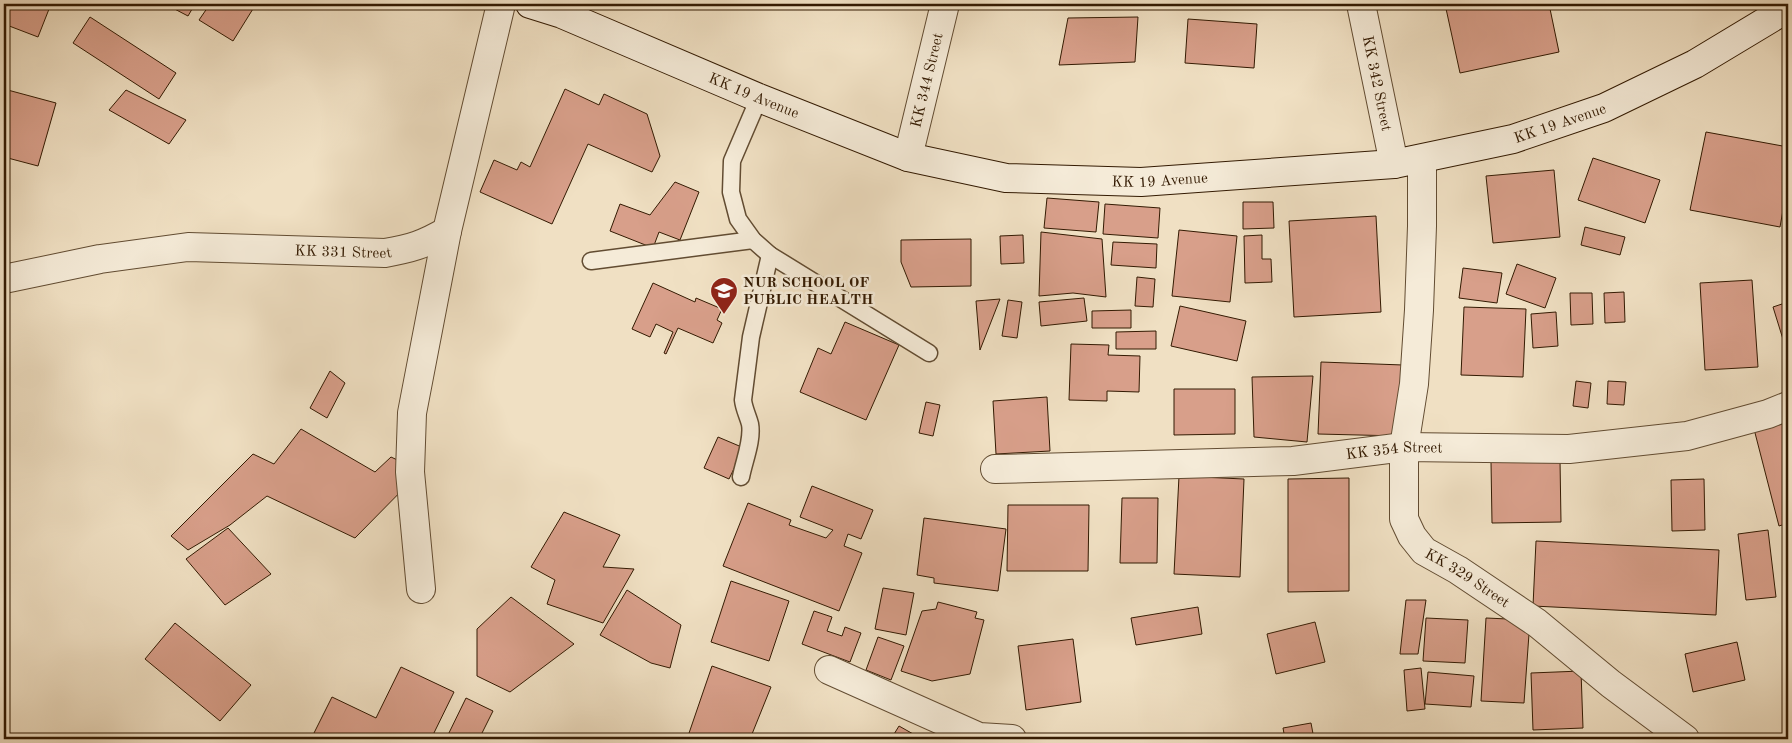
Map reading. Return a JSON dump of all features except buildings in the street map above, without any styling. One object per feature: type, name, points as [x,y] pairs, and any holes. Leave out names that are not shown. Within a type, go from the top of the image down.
[{"type":"street","points":[[422,589],[410,472],[412,413],[447,231],[501,4]]},
{"type":"street","name":"KK 19 Avenue","points":[[530,4],[565,9],[759,98],[908,157],[1006,178],[1141,182],[1394,164],[1513,140],[1604,108],[1695,64],[1788,8]]},
{"type":"street","name":"KK 344 Street","points":[[908,157],[945,4]]},
{"type":"street","name":"KK 342 Street","points":[[1360,4],[1394,164]]},
{"type":"street","name":"KK 329 Street","points":[[1422,159],[1419,310],[1414,384],[1404,447],[1404,519],[1412,536],[1424,551],[1458,570],[1538,623],[1611,684],[1685,739]]},
{"type":"street","name":"KK 331 Street","points":[[4,279],[100,259],[188,247],[385,253],[415,247],[447,231]]},
{"type":"street","name":"KK 354 Street","points":[[995,469],[1293,461],[1404,447],[1578,448],[1687,436],[1768,414],[1788,406]]},
{"type":"street","points":[[828,670],[979,737],[1012,739]]},
{"type":"lane","points":[[759,98],[732,161],[730,192],[738,219],[753,240],[770,255],[930,353]]},
{"type":"lane","points":[[591,261],[753,240]]},
{"type":"lane","points":[[741,477],[750,434],[750,423],[744,409],[743,400],[751,337],[770,255]]},
{"type":"place","name":"NUR SCHOOL OF PUBLIC HEALTH","points":[[724,315]]}]
